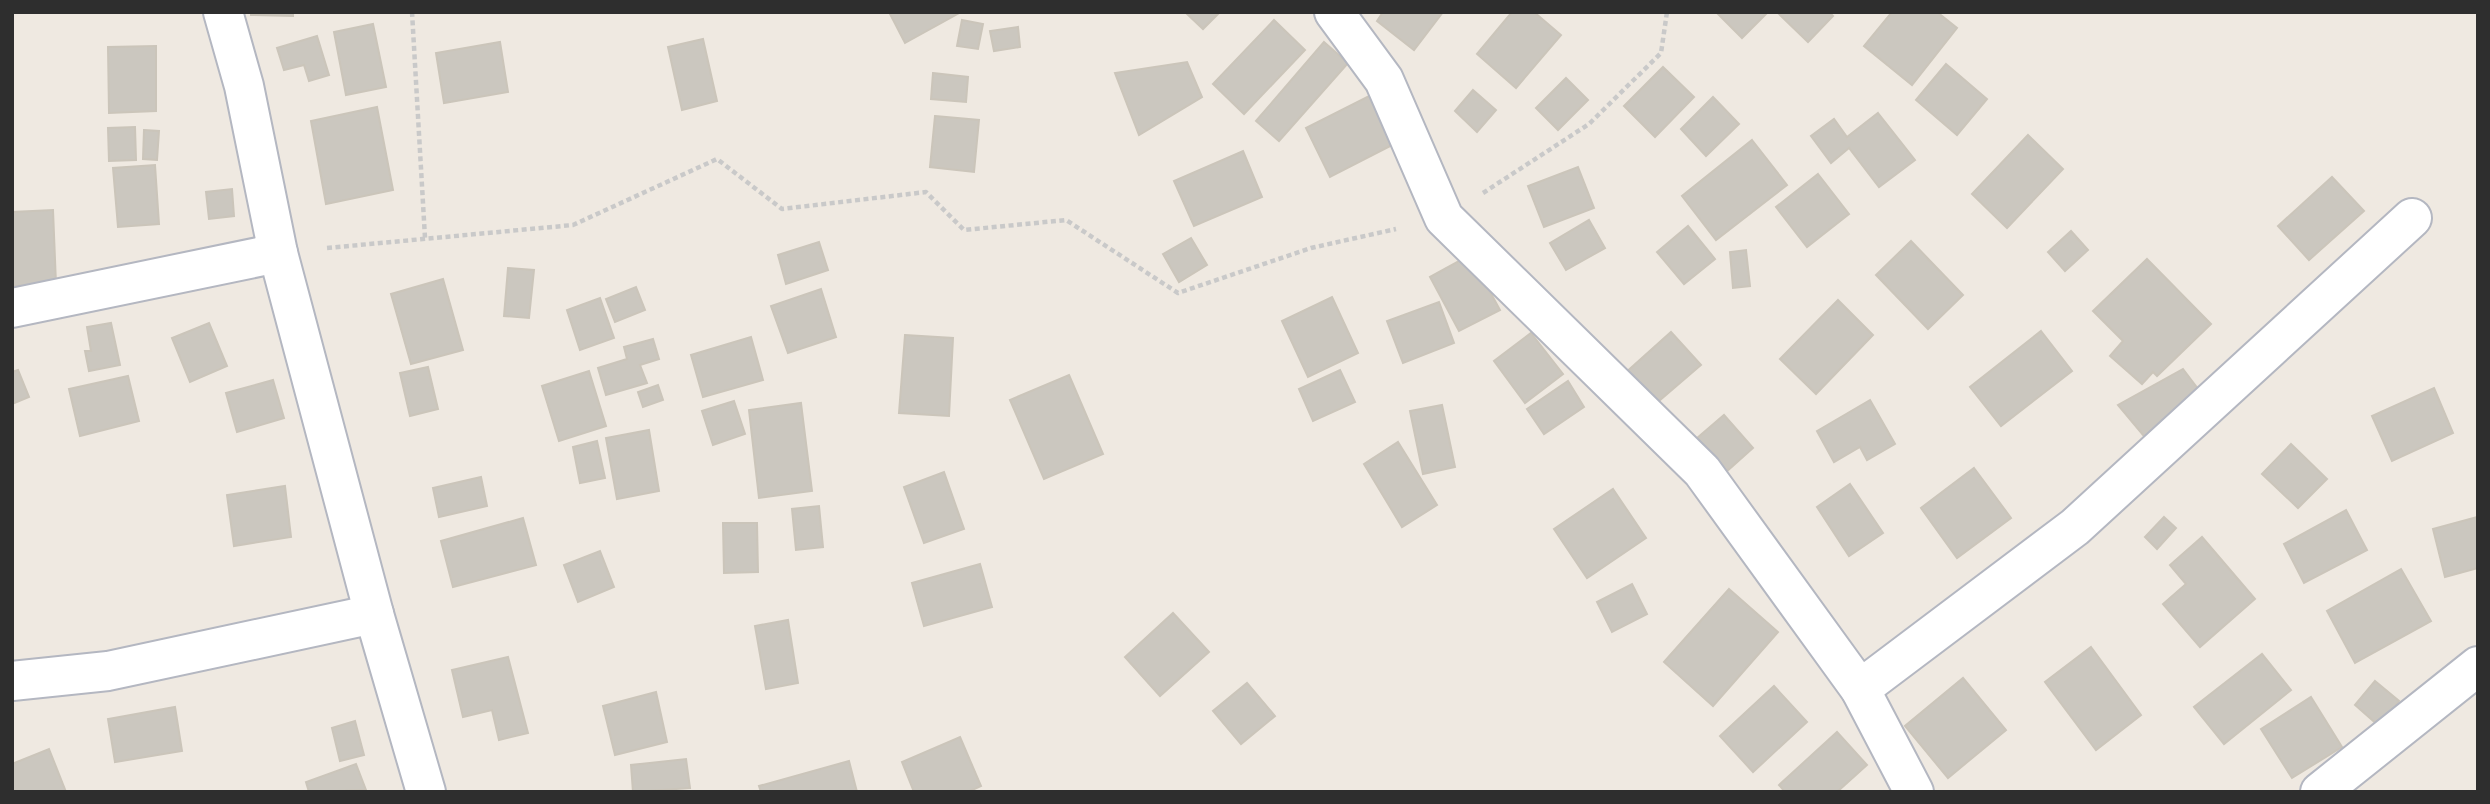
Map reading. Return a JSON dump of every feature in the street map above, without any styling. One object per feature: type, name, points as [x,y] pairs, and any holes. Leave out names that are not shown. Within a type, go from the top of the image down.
[{"type":"street","points":[[223,12],[244,86],[278,253],[374,614],[426,792]]},
{"type":"street","points":[[1335,12],[1384,80],[1444,218],[1702,471],[1860,689],[1914,792]]},
{"type":"street","points":[[1860,689],[2075,527],[2412,218]]},
{"type":"street","points":[[12,308],[278,253]]},
{"type":"street","points":[[12,681],[108,671],[374,614]]},
{"type":"street","points":[[2320,792],[2478,666]]},
{"type":"path","points":[[412,12],[425,238]]},
{"type":"path","points":[[278,253],[573,225],[717,159],[782,209],[926,192],[964,230],[1066,220],[1178,293],[1311,248],[1444,218],[1590,124],[1661,53],[1667,12]]},
{"type":"building","points":[[251,12],[293,12],[293,16],[251,15]]},
{"type":"building","points":[[889,12],[961,12],[905,43]]},
{"type":"building","points":[[1185,12],[1220,12],[1203,29]]},
{"type":"building","points":[[1383,12],[1443,12],[1414,50],[1377,21]]},
{"type":"building","points":[[1512,12],[1534,12],[1561,35],[1516,88],[1477,54]]},
{"type":"building","points":[[1716,12],[1768,12],[1742,38]]},
{"type":"building","points":[[1829,12],[1833,16],[1808,42],[1778,13]]},
{"type":"building","points":[[1892,12],[1937,12],[1957,28],[1912,85],[1864,46]]},
{"type":"building","points":[[962,20],[983,24],[978,49],[957,46]]},
{"type":"building","points":[[1274,20],[1305,50],[1244,114],[1213,84]]},
{"type":"building","points":[[373,24],[386,87],[346,95],[334,32]]},
{"type":"building","points":[[1018,27],[1020,47],[994,51],[990,31]]},
{"type":"building","points":[[317,36],[329,75],[309,81],[304,65],[284,70],[277,48]]},
{"type":"building","points":[[703,39],[717,101],[682,110],[668,47]]},
{"type":"building","points":[[500,42],[508,92],[444,103],[436,53]]},
{"type":"building","points":[[1324,42],[1348,63],[1279,141],[1256,121]]},
{"type":"building","points":[[156,46],[156,111],[109,113],[108,47]]},
{"type":"building","points":[[1187,62],[1202,97],[1139,135],[1115,73]]},
{"type":"building","points":[[1946,64],[1987,99],[1957,135],[1916,100]]},
{"type":"building","points":[[1663,67],[1694,97],[1655,137],[1624,106]]},
{"type":"building","points":[[933,73],[968,77],[966,102],[931,99]]},
{"type":"building","points":[[1566,78],[1588,100],[1558,130],[1536,108]]},
{"type":"building","points":[[1473,90],[1496,110],[1477,132],[1455,111]]},
{"type":"building","points":[[1373,94],[1398,142],[1330,177],[1306,128]]},
{"type":"building","points":[[1713,97],[1739,124],[1706,156],[1681,129]]},
{"type":"building","points":[[377,107],[393,190],[326,204],[311,121]]},
{"type":"building","points":[[1878,113],[1915,160],[1879,187],[1849,148],[1831,163],[1811,136],[1834,119],[1847,137]]},
{"type":"building","points":[[935,116],[979,120],[974,172],[930,167]]},
{"type":"building","points":[[135,127],[136,160],[109,161],[108,128]]},
{"type":"building","points":[[144,130],[159,131],[157,160],[143,159]]},
{"type":"building","points":[[2028,135],[2063,169],[2007,228],[1972,194]]},
{"type":"building","points":[[1752,140],[1787,185],[1716,240],[1682,196]]},
{"type":"building","points":[[1243,151],[1262,197],[1194,226],[1174,181]]},
{"type":"building","points":[[155,165],[159,224],[118,227],[113,168]]},
{"type":"building","points":[[1578,167],[1594,208],[1544,227],[1528,186]]},
{"type":"building","points":[[1818,174],[1849,214],[1807,247],[1776,207]]},
{"type":"building","points":[[2332,177],[2364,211],[2309,260],[2278,226]]},
{"type":"building","points":[[232,189],[234,216],[209,219],[206,192]]},
{"type":"building","points":[[53,210],[56,284],[12,286],[12,212]]},
{"type":"building","points":[[1589,220],[1605,248],[1566,270],[1550,243]]},
{"type":"building","points":[[1688,226],[1715,259],[1684,284],[1657,252]]},
{"type":"building","points":[[2071,231],[2088,250],[2065,271],[2048,252]]},
{"type":"building","points":[[1191,238],[1207,265],[1179,282],[1163,254]]},
{"type":"building","points":[[1911,241],[1963,295],[1928,329],[1876,275]]},
{"type":"building","points":[[819,242],[828,270],[786,284],[778,255]]},
{"type":"building","points":[[1746,250],[1750,286],[1733,288],[1730,252]]},
{"type":"building","points":[[1470,255],[1500,310],[1459,331],[1430,277]]},
{"type":"building","points":[[2147,259],[2211,324],[2157,376],[2153,372],[2142,384],[2110,356],[2123,341],[2093,311]]},
{"type":"building","points":[[508,268],[534,270],[529,318],[504,316]]},
{"type":"building","points":[[443,279],[463,350],[411,364],[391,294]]},
{"type":"building","points":[[636,287],[645,310],[615,322],[606,299]]},
{"type":"building","points":[[821,289],[836,337],[788,353],[771,306]]},
{"type":"building","points":[[1332,297],[1358,353],[1308,377],[1282,321]]},
{"type":"building","points":[[600,298],[614,338],[580,350],[567,310]]},
{"type":"building","points":[[1838,300],[1873,335],[1816,394],[1780,359]]},
{"type":"building","points":[[1439,302],[1454,343],[1403,363],[1387,321]]},
{"type":"building","points":[[111,323],[120,365],[89,371],[85,351],[91,351],[87,327]]},
{"type":"building","points":[[209,323],[227,366],[190,382],[172,338]]},
{"type":"building","points":[[2041,331],[2072,371],[2001,426],[1970,387]]},
{"type":"building","points":[[1671,332],[1701,365],[1653,406],[1624,374]]},
{"type":"building","points":[[1531,333],[1563,374],[1525,403],[1494,361]]},
{"type":"building","points":[[905,335],[953,338],[949,416],[899,413]]},
{"type":"building","points":[[751,337],[763,380],[703,397],[691,355]]},
{"type":"building","points":[[653,339],[659,359],[640,365],[647,383],[606,395],[598,368],[627,359],[624,347]]},
{"type":"building","points":[[428,367],[438,409],[410,416],[400,373]]},
{"type":"building","points":[[2183,369],[2208,402],[2154,448],[2118,405]]},
{"type":"building","points":[[18,370],[29,397],[12,404],[12,372]]},
{"type":"building","points":[[1340,370],[1355,402],[1313,421],[1299,389]]},
{"type":"building","points":[[589,371],[606,426],[559,441],[542,386]]},
{"type":"building","points":[[1069,375],[1103,454],[1044,479],[1010,400]]},
{"type":"building","points":[[128,376],[139,421],[80,436],[69,389]]},
{"type":"building","points":[[273,380],[284,418],[237,432],[226,393]]},
{"type":"building","points":[[1568,381],[1584,407],[1544,434],[1527,409]]},
{"type":"building","points":[[658,385],[663,400],[643,407],[638,392]]},
{"type":"building","points":[[2434,388],[2453,433],[2392,461],[2372,416]]},
{"type":"building","points":[[1870,400],[1895,444],[1867,460],[1860,447],[1834,462],[1817,431]]},
{"type":"building","points":[[734,401],[745,434],[713,445],[702,411]]},
{"type":"building","points":[[801,403],[812,491],[759,498],[749,410]]},
{"type":"building","points":[[1442,405],[1455,467],[1423,474],[1410,411]]},
{"type":"building","points":[[1724,415],[1753,448],[1726,472],[1697,438]]},
{"type":"building","points":[[649,430],[659,491],[617,499],[606,438]]},
{"type":"building","points":[[597,441],[605,478],[580,483],[573,447]]},
{"type":"building","points":[[1398,442],[1437,505],[1402,527],[1364,464]]},
{"type":"building","points":[[2291,444],[2327,479],[2298,508],[2262,474]]},
{"type":"building","points":[[1974,468],[2011,518],[1957,558],[1921,508]]},
{"type":"building","points":[[944,472],[964,529],[924,543],[904,487]]},
{"type":"building","points":[[481,477],[487,506],[439,517],[433,488]]},
{"type":"building","points":[[1850,484],[1883,533],[1849,556],[1817,507]]},
{"type":"building","points":[[285,486],[291,537],[234,546],[227,495]]},
{"type":"building","points":[[1613,489],[1646,538],[1587,578],[1554,529]]},
{"type":"building","points":[[819,506],[823,547],[796,550],[792,509]]},
{"type":"building","points":[[2346,510],[2367,550],[2304,583],[2284,544]]},
{"type":"building","points":[[2164,517],[2176,528],[2157,549],[2145,537]]},
{"type":"building","points":[[2477,517],[2478,568],[2445,577],[2433,529]]},
{"type":"building","points":[[523,518],[536,565],[453,587],[441,541]]},
{"type":"building","points":[[723,523],[757,523],[758,572],[724,573]]},
{"type":"building","points":[[2202,537],[2255,599],[2200,647],[2163,604],[2186,584],[2170,565]]},
{"type":"building","points":[[600,551],[614,587],[578,602],[564,565]]},
{"type":"building","points":[[980,564],[992,607],[924,626],[912,583]]},
{"type":"building","points":[[2401,569],[2431,621],[2355,663],[2327,611]]},
{"type":"building","points":[[1632,584],[1647,614],[1612,632],[1597,602]]},
{"type":"building","points":[[1729,589],[1778,632],[1713,706],[1664,662]]},
{"type":"building","points":[[1173,613],[1209,652],[1160,696],[1125,657]]},
{"type":"building","points":[[788,620],[798,683],[766,689],[755,626]]},
{"type":"building","points":[[2091,647],[2141,715],[2096,750],[2045,682]]},
{"type":"building","points":[[2262,654],[2291,690],[2224,744],[2194,707]]},
{"type":"building","points":[[508,657],[528,733],[499,740],[492,710],[463,717],[452,670]]},
{"type":"building","points":[[1963,678],[2006,730],[1948,778],[1905,726]]},
{"type":"building","points":[[2375,681],[2399,701],[2379,726],[2355,705]]},
{"type":"building","points":[[1247,683],[1275,716],[1241,744],[1213,711]]},
{"type":"building","points":[[1774,686],[1807,722],[1753,772],[1720,736]]},
{"type":"building","points":[[656,692],[667,742],[615,755],[603,706]]},
{"type":"building","points":[[2311,697],[2342,747],[2292,778],[2261,729]]},
{"type":"building","points":[[175,707],[182,751],[115,762],[108,719]]},
{"type":"building","points":[[355,721],[364,755],[340,761],[332,728]]},
{"type":"building","points":[[1837,732],[1867,765],[1837,792],[1785,792],[1779,785]]},
{"type":"building","points":[[960,737],[981,786],[968,792],[914,792],[902,762]]},
{"type":"building","points":[[49,749],[66,792],[12,792],[12,764]]},
{"type":"building","points":[[686,759],[690,788],[633,792],[631,765]]},
{"type":"building","points":[[849,761],[857,792],[761,792],[759,786]]},
{"type":"building","points":[[356,764],[366,790],[309,792],[306,782]]}]
